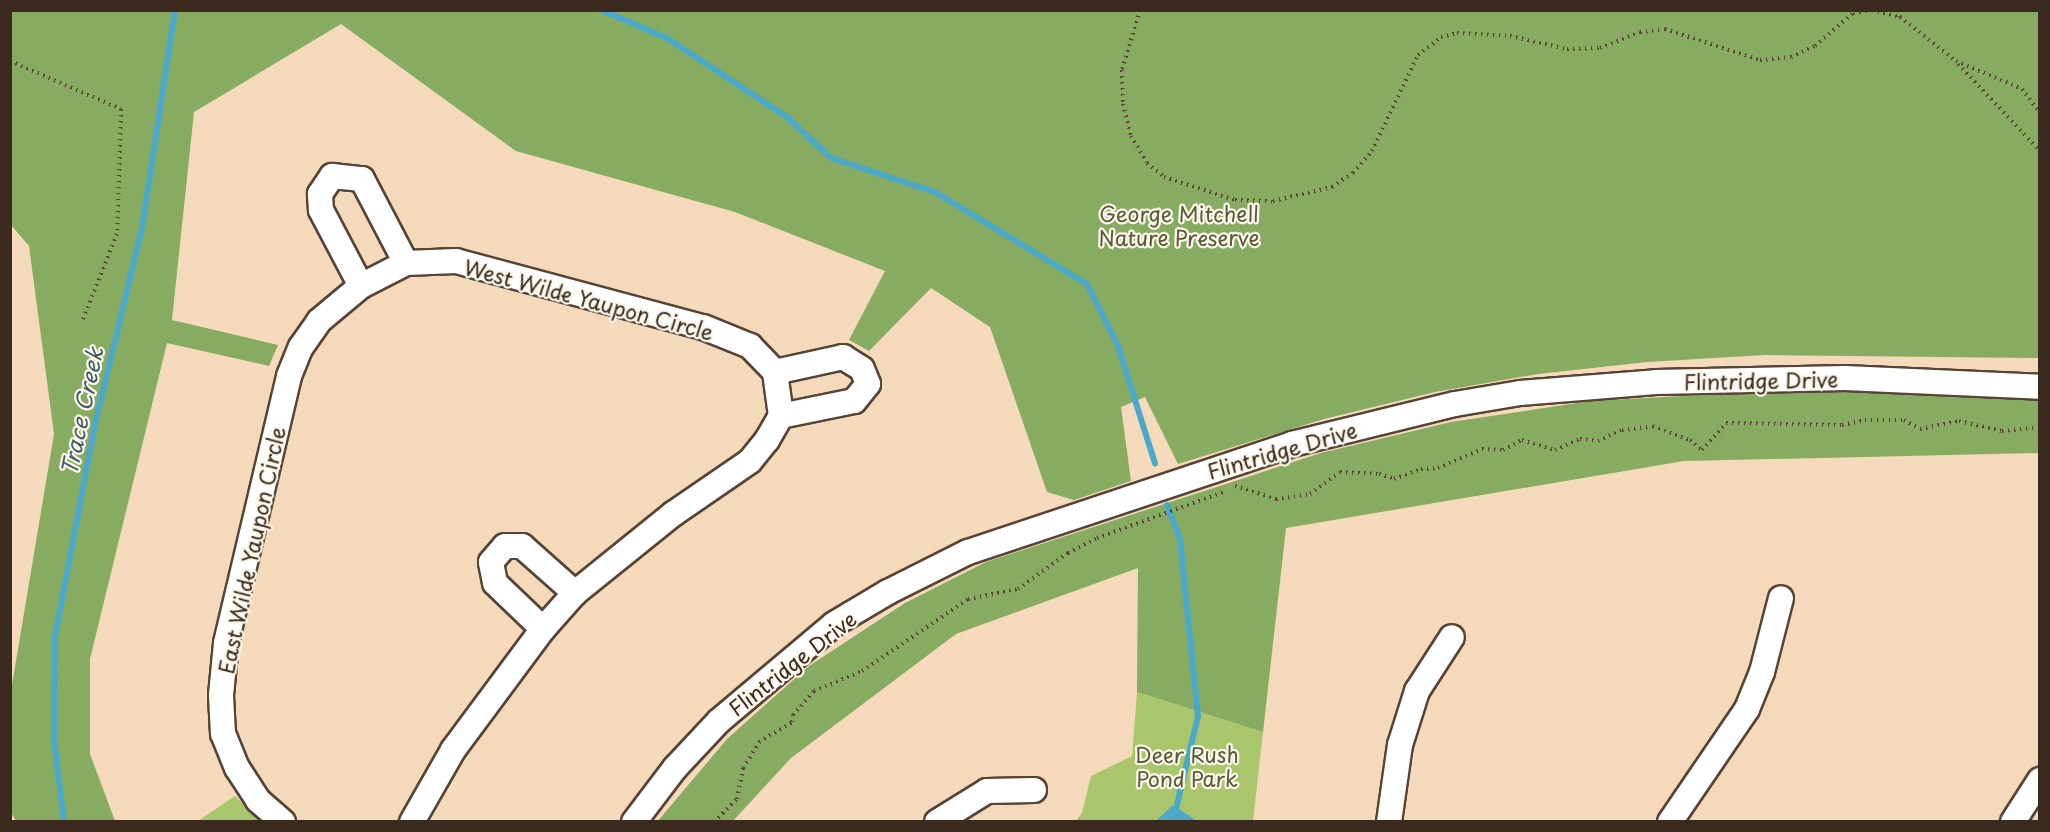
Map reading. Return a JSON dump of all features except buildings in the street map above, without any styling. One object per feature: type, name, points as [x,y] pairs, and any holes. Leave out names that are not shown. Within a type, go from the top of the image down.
[{"type":"street","points":[[361,286],[321,210],[320,194],[332,176],[362,179],[406,263]]},
{"type":"street","name":"West Wilde Yaupon Circle","points":[[361,286],[406,263],[456,261],[703,327],[750,346],[775,372]]},
{"type":"street","name":"East Wilde Yaupon Circle","points":[[283,822],[253,792],[237,768],[223,735],[221,695],[226,642],[289,376],[301,347],[319,321],[361,286]]},
{"type":"street","points":[[412,822],[453,750],[543,629],[575,593],[673,514],[750,461],[781,416],[775,372],[843,357],[862,369],[868,384],[854,401],[781,416]]},
{"type":"street","name":"Flintridge Drive","points":[[634,822],[675,768],[719,721],[834,624],[888,592],[969,552],[1292,444],[1455,404],[1520,393],[1656,382],[1845,378],[2040,387]]},
{"type":"street","points":[[543,629],[495,583],[491,562],[505,546],[522,546],[575,593]]},
{"type":"street","points":[[1670,822],[1748,709],[1762,672],[1781,598]]},
{"type":"street","points":[[1389,822],[1400,745],[1417,691],[1452,637]]},
{"type":"street","points":[[2013,822],[2040,780]]},
{"type":"street","points":[[937,822],[987,791],[1034,790]]},
{"type":"path","points":[[1140,10],[1122,70],[1123,104],[1131,136],[1147,163],[1164,177],[1235,200],[1273,201],[1332,187],[1353,173],[1372,151],[1418,55],[1441,37],[1457,33],[1510,36],[1567,49],[1600,48],[1640,32],[1665,29],[1760,60],[1791,57],[1815,46],[1852,13],[1871,10],[1900,17],[1956,61],[2040,151]]},
{"type":"path","points":[[1846,10],[1852,13]]},
{"type":"path","points":[[1898,10],[1900,17]]},
{"type":"path","points":[[10,61],[121,109],[117,234],[83,319]]},
{"type":"path","points":[[1956,61],[2022,89],[2040,113]]},
{"type":"path","points":[[714,822],[738,799],[743,768],[759,742],[792,722],[793,715],[814,691],[862,671],[968,599],[1018,589],[1068,553],[1235,486],[1276,499],[1310,494],[1340,472],[1394,479],[1420,468],[1438,468],[1482,449],[1503,450],[1522,440],[1555,450],[1580,439],[1598,441],[1622,430],[1653,426],[1689,440],[1702,450],[1726,423],[1842,425],[1904,420],[1920,429],[1959,422],[2002,431],[2040,427]]},
{"type":"green space","name":"George Mitchell Nature Preserve","points":[[11,10],[2039,11],[2039,358],[1765,355],[1647,362],[1538,374],[1435,392],[1324,419],[1178,464],[1145,397],[1121,407],[1131,481],[1074,500],[1047,492],[990,327],[931,288],[869,351],[849,340],[885,271],[735,212],[516,151],[341,24],[194,112],[172,320],[278,345],[269,366],[167,343],[90,659],[90,754],[115,821],[16,821],[10,811],[11,691],[54,434],[29,246],[11,225]]},
{"type":"green space","points":[[1832,388],[2039,398],[2039,453],[1684,461],[1286,528],[1263,732],[1137,692],[1138,568],[956,634],[791,758],[733,821],[657,822],[727,739],[809,666],[905,603],[986,562],[1321,453],[1451,422],[1591,401]]},
{"type":"green space","name":"Deer Rush Pond Park","points":[[1137,692],[1263,732],[1253,821],[1075,822],[1082,813],[1091,776],[1132,756]]},
{"type":"green space","points":[[235,796],[260,821],[198,821]]},
{"type":"water","points":[[1173,805],[1197,821],[1156,821]]},
{"type":"waterway","name":"Trace Creek","points":[[64,822],[54,739],[55,636],[95,424],[142,228],[175,10]]},
{"type":"waterway","points":[[601,10],[667,38],[787,117],[831,158],[935,192],[1087,284],[1118,346],[1155,463]]},
{"type":"waterway","points":[[1167,505],[1180,539],[1198,716],[1173,822]]}]
